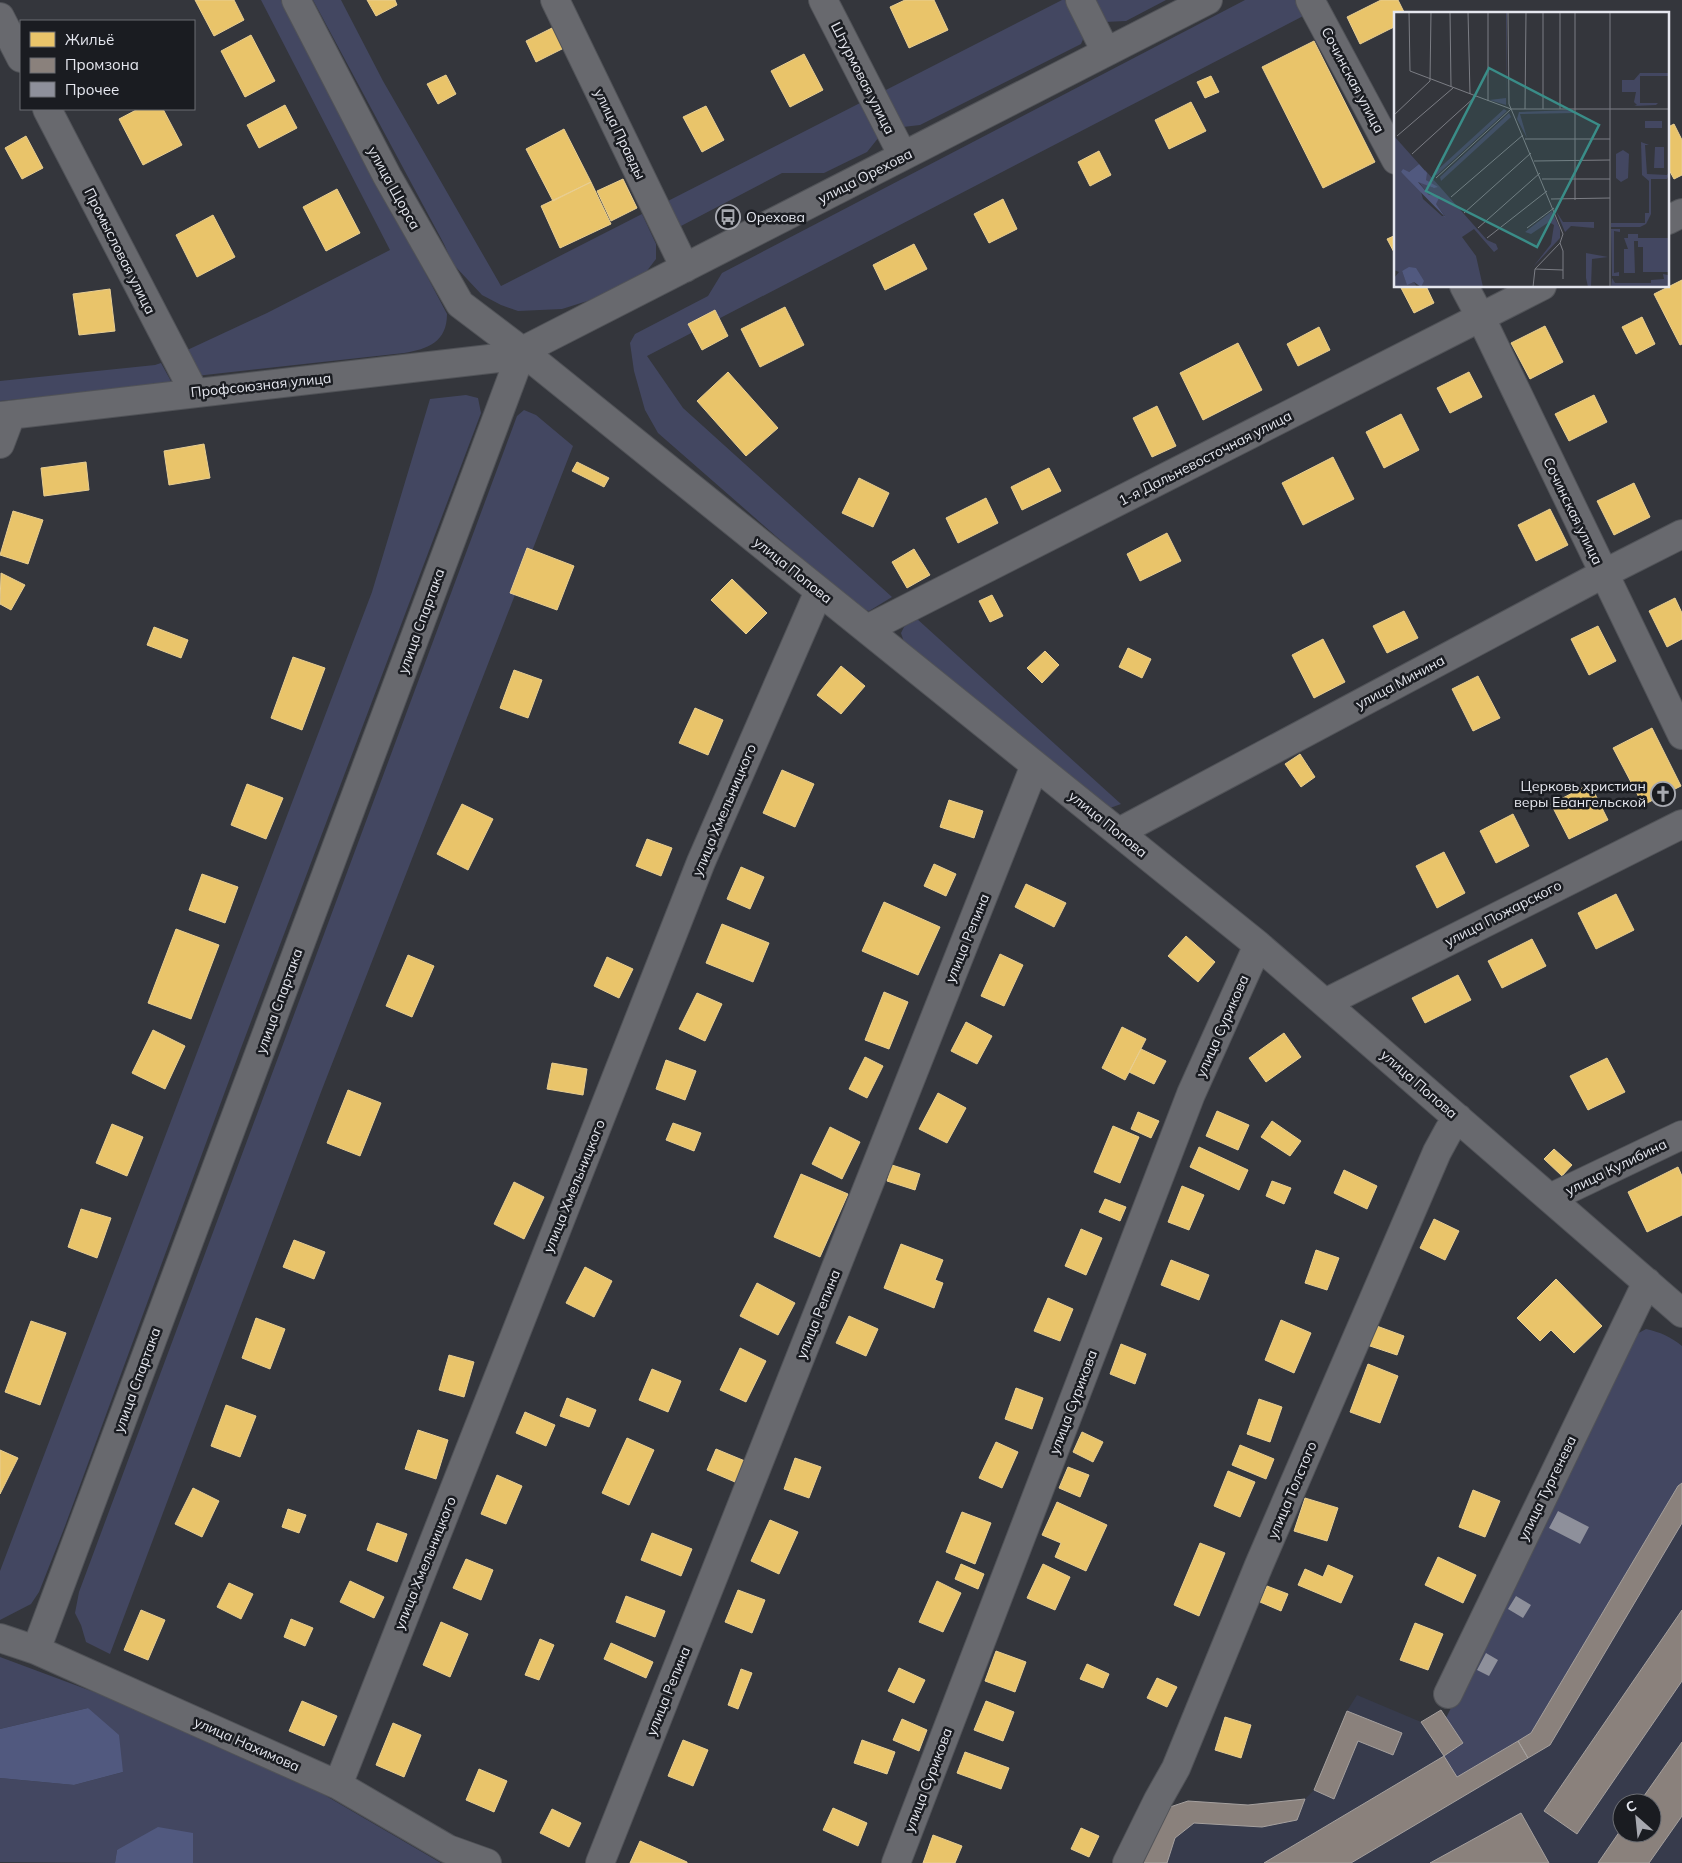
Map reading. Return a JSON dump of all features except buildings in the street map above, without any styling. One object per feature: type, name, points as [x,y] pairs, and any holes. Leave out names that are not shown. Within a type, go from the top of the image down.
[{"type":"street","name":"улица Щорса","points":[[296,0],[387,176],[460,304],[522,351]]},
{"type":"street","name":"улица Правды","points":[[555,0],[685,268]]},
{"type":"street","name":"Штурмовая улица","points":[[823,0],[903,156]]},
{"type":"street","points":[[1080,0],[1106,52]]},
{"type":"street","name":"улица Орехова","points":[[522,351],[1208,0]]},
{"type":"street","name":"Сочинская улица","points":[[1310,0],[1394,156]]},
{"type":"street","points":[[0,17],[20,56]]},
{"type":"street","name":"Промысловая улица","points":[[48,110],[194,392]]},
{"type":"street","points":[[1670,219],[1682,213]]},
{"type":"street","name":"Сочинская улица","points":[[1465,288],[1682,735]]},
{"type":"street","name":"1-я Дальневосточная улица","points":[[867,630],[1538,288]]},
{"type":"street","name":"Профсоюзная улица","points":[[6,416],[194,392],[498,358],[522,351]]},
{"type":"street","name":"улица Попова","points":[[522,351],[1258,945],[1682,1313]]},
{"type":"street","name":"улица Спартака","points":[[36,1650],[522,351]]},
{"type":"street","points":[[0,444],[6,416]]},
{"type":"street","name":"улица Минина","points":[[1119,832],[1603,574],[1682,534]]},
{"type":"street","name":"улица Хмельницкого","points":[[338,1784],[701,862],[819,591]]},
{"type":"street","name":"улица Репина","points":[[600,1863],[1035,765]]},
{"type":"street","name":"улица Пожарского","points":[[1325,1003],[1682,824]]},
{"type":"street","name":"улица Сурикова","points":[[896,1863],[1191,1094],[1258,945]]},
{"type":"street","name":"улица Толстого","points":[[1127,1863],[1176,1768],[1259,1566],[1433,1162],[1449,1130],[1458,1118]]},
{"type":"street","name":"улица Кулибина","points":[[1550,1198],[1682,1135]]},
{"type":"street","name":"улица Тургенева","points":[[1448,1694],[1647,1282]]},
{"type":"street","name":"улица Нахимова","points":[[0,1638],[36,1650],[338,1784],[448,1849],[486,1863]]},
{"type":"shaded area","points":[[261,0],[281,0],[447,314],[444,331],[440,338],[428,346],[404,353],[196,376],[183,352],[267,313],[390,250]]},
{"type":"shaded area","points":[[313,0],[341,0],[383,81],[501,286],[642,214],[656,244],[656,259],[646,272],[600,297],[562,309],[518,311],[482,295],[453,264]]},
{"type":"shaded area","points":[[1062,0],[1070,0],[1084,37],[1081,44],[920,125],[903,127],[882,92]]},
{"type":"shaded area","points":[[1090,0],[1166,0],[1126,21],[1104,22]]},
{"type":"shaded area","points":[[1245,0],[1299,0],[1307,14],[647,356],[683,408],[892,597],[869,611],[857,607],[658,433],[645,410],[634,371],[630,343],[635,334],[708,296],[722,273]]},
{"type":"shaded area","points":[[862,102],[879,137],[867,152],[824,173],[782,173],[681,226],[674,223],[664,203]]},
{"type":"shaded area","points":[[161,363],[172,383],[0,401],[0,381]]},
{"type":"shaded area","points":[[466,395],[478,398],[481,413],[241,1048],[65,1526],[39,1592],[31,1604],[0,1620],[0,1571],[372,592],[430,399]]},
{"type":"shaded area","points":[[524,410],[536,415],[573,446],[321,1092],[110,1654],[86,1642],[75,1613],[79,1592],[517,416]]},
{"type":"shaded area","points":[[916,618],[1121,804],[1110,808],[1088,793],[905,645],[901,633],[904,627]]},
{"type":"shaded area","points":[[1646,1329],[1665,1335],[1682,1346],[1682,1483],[1678,1486],[1531,1733],[1457,1777],[1444,1756],[1463,1743],[1446,1718],[1635,1335]]},
{"type":"shaded area","points":[[1682,1483],[1682,1863],[1142,1863],[1170,1807],[1188,1801],[1248,1805],[1305,1799],[1314,1790],[1347,1711],[1357,1695],[1421,1722],[1441,1710],[1463,1743],[1457,1777]]},
{"type":"shaded area","points":[[0,1657],[102,1695],[321,1793],[441,1863],[193,1863],[193,1833],[117,1850],[115,1863],[0,1862],[0,1778],[74,1785],[123,1772],[88,1708],[0,1729]]},
{"type":"shaded area","points":[[88,1708],[119,1735],[123,1772],[74,1785],[0,1778],[0,1729]]},
{"type":"shaded area","points":[[158,1827],[193,1833],[193,1863],[115,1863],[117,1850]]},
{"type":"place","name":"Орехова","points":[[728,217]]},
{"type":"place","name":"Церковь христиан веры Евангельской","points":[[1663,794]]}]
